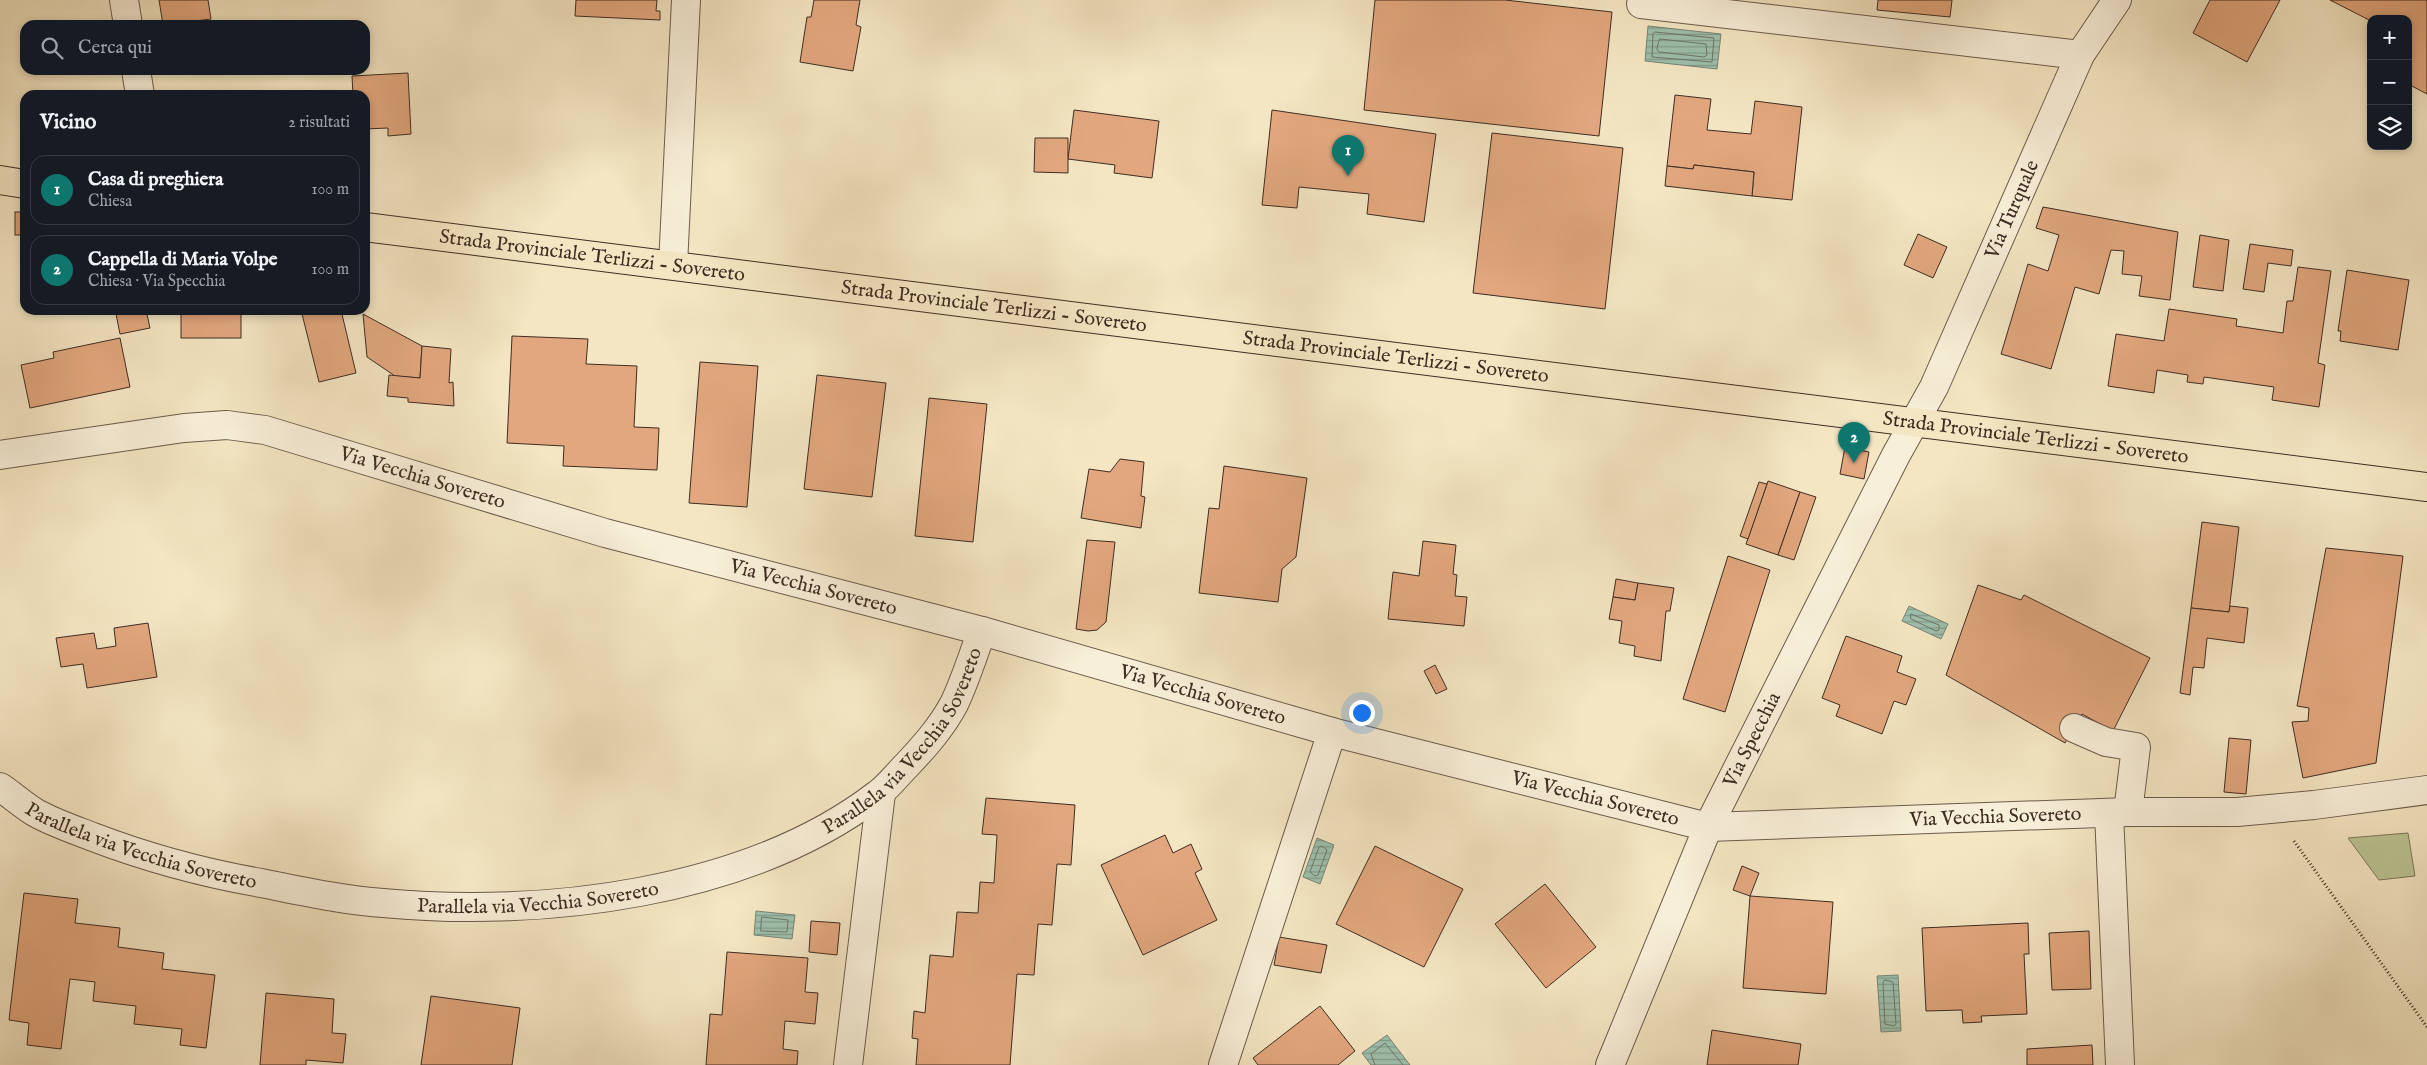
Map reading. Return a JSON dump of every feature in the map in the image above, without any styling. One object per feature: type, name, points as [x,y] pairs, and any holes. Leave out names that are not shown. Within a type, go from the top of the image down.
[{"type":"main road","points":[[0,180],[20,183]]},
{"type":"main road","name":"Strada Provinciale Terlizzi - Sovereto","points":[[370,228],[2427,487]]},
{"type":"street","points":[[124,0],[127,20]]},
{"type":"street","points":[[673,266],[686,0]]},
{"type":"street","name":"Via Turquale","points":[[1914,423],[1934,386],[2080,55],[2117,0]]},
{"type":"street","points":[[1641,4],[2080,55]]},
{"type":"street","points":[[137,75],[139,90]]},
{"type":"street","name":"Via Specchia","points":[[1610,1065],[1708,828],[1914,423]]},
{"type":"street","name":"Via Vecchia Sovereto","points":[[0,455],[184,428],[227,425],[265,430],[605,533],[982,631],[1332,732],[1708,828],[2118,812],[2237,812],[2272,810],[2427,790]]},
{"type":"street","name":"Parallela via Vecchia Sovereto","points":[[0,787],[37,814],[139,854],[226,877],[383,904],[463,907],[568,902],[676,885],[730,871],[778,853],[832,825],[880,793],[934,736],[954,704],[982,631]]},
{"type":"street","points":[[2074,728],[2106,742],[2136,747],[2118,812],[2120,1065]]},
{"type":"street","points":[[1222,1065],[1332,732]]},
{"type":"street","points":[[848,1065],[880,793]]},
{"type":"path","points":[[2272,810],[2427,1027]]},
{"type":"shaded area","points":[[2408,833],[2415,876],[2379,880],[2348,838]]},
{"type":"water","points":[[1648,26],[1721,34],[1717,69],[1645,61]]},
{"type":"water","points":[[1909,606],[1948,624],[1941,639],[1902,621]]},
{"type":"water","points":[[1317,838],[1334,845],[1320,884],[1303,877]]},
{"type":"water","points":[[756,911],[795,915],[792,939],[754,935]]},
{"type":"water","points":[[1898,975],[1901,1031],[1881,1032],[1877,976]]},
{"type":"water","points":[[1387,1035],[1410,1065],[1371,1065],[1362,1053]]},
{"type":"building","points":[[159,0],[208,0],[211,19],[162,20]]},
{"type":"building","points":[[576,0],[657,0],[656,11],[660,11],[660,20],[575,16]]},
{"type":"building","points":[[814,0],[860,0],[856,25],[861,27],[853,71],[800,62],[807,17],[811,17]]},
{"type":"building","points":[[1375,0],[1505,0],[1612,12],[1599,136],[1364,110]]},
{"type":"building","points":[[1878,0],[1952,0],[1950,17],[1877,10]]},
{"type":"building","points":[[2210,0],[2280,0],[2247,62],[2193,33]]},
{"type":"building","points":[[2330,0],[2427,0],[2427,94],[2412,86],[2412,15],[2367,15],[2367,19]]},
{"type":"building","points":[[408,73],[411,134],[388,136],[388,128],[370,129],[370,90],[353,90],[352,76]]},
{"type":"building","points":[[1675,95],[1711,99],[1707,130],[1751,134],[1755,101],[1802,107],[1792,200],[1752,196],[1754,172],[1694,165],[1693,169],[1667,166]]},
{"type":"building","points":[[1074,110],[1159,121],[1152,178],[1114,173],[1115,165],[1068,159]]},
{"type":"building","points":[[1272,110],[1436,134],[1424,222],[1367,214],[1369,194],[1299,187],[1297,208],[1262,205]]},
{"type":"building","points":[[1492,133],[1623,148],[1605,309],[1473,293]]},
{"type":"building","points":[[1035,138],[1068,138],[1068,173],[1034,172]]},
{"type":"building","points":[[1694,165],[1754,172],[1752,196],[1665,186],[1667,166],[1693,169]]},
{"type":"building","points":[[2043,207],[2178,232],[2170,300],[2139,296],[2142,276],[2122,274],[2124,251],[2111,250],[2099,294],[2075,287],[2051,369],[2001,354],[2028,264],[2048,271],[2059,235],[2036,228]]},
{"type":"building","points":[[15,212],[20,212],[20,235],[15,235]]},
{"type":"building","points":[[1918,234],[1947,247],[1933,278],[1904,265]]},
{"type":"building","points":[[2200,235],[2229,240],[2223,291],[2193,287]]},
{"type":"building","points":[[2250,244],[2293,250],[2291,266],[2268,263],[2264,292],[2243,289]]},
{"type":"building","points":[[2298,267],[2331,271],[2318,363],[2325,365],[2319,407],[2272,400],[2274,387],[2204,377],[2203,384],[2187,382],[2188,375],[2157,370],[2154,393],[2108,386],[2116,334],[2164,341],[2169,309],[2237,319],[2236,326],[2283,333],[2287,301],[2293,301]]},
{"type":"building","points":[[2347,270],[2409,280],[2398,350],[2340,341],[2341,331],[2338,331]]},
{"type":"building","points":[[116,315],[147,315],[150,328],[120,334]]},
{"type":"building","points":[[181,315],[241,315],[241,338],[181,338]]},
{"type":"building","points":[[302,315],[342,315],[356,373],[319,382]]},
{"type":"building","points":[[363,315],[422,346],[420,378],[395,376],[367,357]]},
{"type":"building","points":[[512,336],[588,339],[586,364],[637,366],[634,427],[659,428],[657,470],[563,466],[564,446],[507,443]]},
{"type":"building","points":[[120,338],[130,387],[30,408],[21,365],[54,358],[53,352]]},
{"type":"building","points":[[422,346],[451,349],[449,383],[453,382],[454,406],[408,402],[408,398],[387,396],[389,375],[420,378]]},
{"type":"building","points":[[700,362],[758,366],[747,507],[689,503]]},
{"type":"building","points":[[817,375],[886,383],[872,497],[804,489]]},
{"type":"building","points":[[929,398],[987,404],[973,542],[915,536]]},
{"type":"building","points":[[1845,447],[1869,452],[1864,479],[1840,474]]},
{"type":"building","points":[[1120,459],[1144,462],[1141,496],[1145,497],[1141,528],[1081,518],[1089,469],[1110,472]]},
{"type":"building","points":[[1224,466],[1307,478],[1296,557],[1282,569],[1278,602],[1199,593],[1209,508],[1219,509]]},
{"type":"building","points":[[1768,481],[1800,492],[1778,555],[1746,544]]},
{"type":"building","points":[[1759,482],[1767,484],[1748,539],[1740,536]]},
{"type":"building","points":[[1800,492],[1816,497],[1794,560],[1778,555]]},
{"type":"building","points":[[2202,522],[2239,527],[2229,612],[2191,608]]},
{"type":"building","points":[[1087,540],[1115,542],[1106,622],[1097,630],[1088,631],[1076,629]]},
{"type":"building","points":[[1423,541],[1456,545],[1453,574],[1457,575],[1455,596],[1467,597],[1464,626],[1388,619],[1393,572],[1419,576]]},
{"type":"building","points":[[2326,548],[2403,556],[2376,763],[2303,778],[2292,722],[2308,721],[2309,708],[2297,706]]},
{"type":"building","points":[[1728,556],[1770,570],[1725,712],[1683,699]]},
{"type":"building","points":[[1616,579],[1638,583],[1635,600],[1613,597]]},
{"type":"building","points":[[1638,583],[1674,588],[1670,611],[1666,611],[1661,661],[1634,656],[1635,646],[1619,643],[1622,621],[1609,619],[1613,597],[1635,600]]},
{"type":"building","points":[[1978,585],[2021,600],[2024,595],[2150,658],[2113,731],[2082,714],[2065,743],[1946,675]]},
{"type":"building","points":[[2230,606],[2248,608],[2244,643],[2207,638],[2204,668],[2193,667],[2190,695],[2180,693],[2191,608],[2229,612]]},
{"type":"building","points":[[148,623],[157,677],[87,688],[83,664],[61,667],[56,638],[94,633],[97,649],[116,646],[114,628]]},
{"type":"building","points":[[1846,636],[1902,656],[1897,672],[1916,679],[1906,705],[1894,701],[1882,734],[1836,716],[1840,705],[1822,698]]},
{"type":"building","points":[[1435,665],[1447,689],[1436,694],[1424,671]]},
{"type":"building","points":[[2229,738],[2251,740],[2246,794],[2224,792]]},
{"type":"building","points":[[986,798],[1075,805],[1071,865],[1057,864],[1052,925],[1038,924],[1034,975],[1017,974],[1010,1065],[916,1065],[918,1039],[912,1038],[914,1011],[925,1013],[930,955],[953,957],[957,912],[978,913],[980,882],[994,883],[997,835],[982,834]]},
{"type":"building","points":[[1165,835],[1173,853],[1191,844],[1202,869],[1195,873],[1217,920],[1143,955],[1101,865]]},
{"type":"building","points":[[1375,846],[1463,889],[1424,967],[1336,924]]},
{"type":"building","points":[[1742,866],[1759,873],[1750,896],[1733,890]]},
{"type":"building","points":[[1545,884],[1596,947],[1546,988],[1495,924]]},
{"type":"building","points":[[24,893],[78,899],[75,923],[120,928],[118,947],[164,953],[162,969],[215,975],[206,1048],[180,1045],[182,1029],[134,1024],[136,1006],[93,1001],[95,982],[70,979],[61,1049],[27,1045],[29,1023],[9,1020]]},
{"type":"building","points":[[1750,896],[1833,902],[1826,994],[1743,988]]},
{"type":"building","points":[[811,921],[840,923],[837,955],[809,952]]},
{"type":"building","points":[[2028,923],[2029,954],[2024,954],[2027,1014],[1981,1016],[1982,1022],[1963,1023],[1962,1010],[1926,1011],[1922,928]]},
{"type":"building","points":[[2089,931],[2091,989],[2052,990],[2049,933]]},
{"type":"building","points":[[1279,937],[1327,945],[1321,973],[1274,965]]},
{"type":"building","points":[[727,952],[808,958],[805,992],[818,993],[815,1024],[785,1021],[783,1049],[798,1051],[797,1065],[706,1065],[710,1014],[722,1015]]},
{"type":"building","points":[[266,993],[334,999],[332,1033],[346,1034],[343,1063],[306,1060],[306,1065],[260,1065]]},
{"type":"building","points":[[431,996],[520,1008],[512,1065],[421,1065]]},
{"type":"building","points":[[1320,1006],[1355,1051],[1338,1065],[1258,1065],[1253,1058]]},
{"type":"building","points":[[1712,1030],[1801,1044],[1798,1065],[1707,1065]]},
{"type":"building","points":[[2092,1045],[2093,1065],[2027,1065],[2027,1049]]},
{"type":"place","name":"Casa di preghiera","points":[[1348,176]]},
{"type":"place","name":"Cappella di Maria Volpe","points":[[1854,463]]}]
